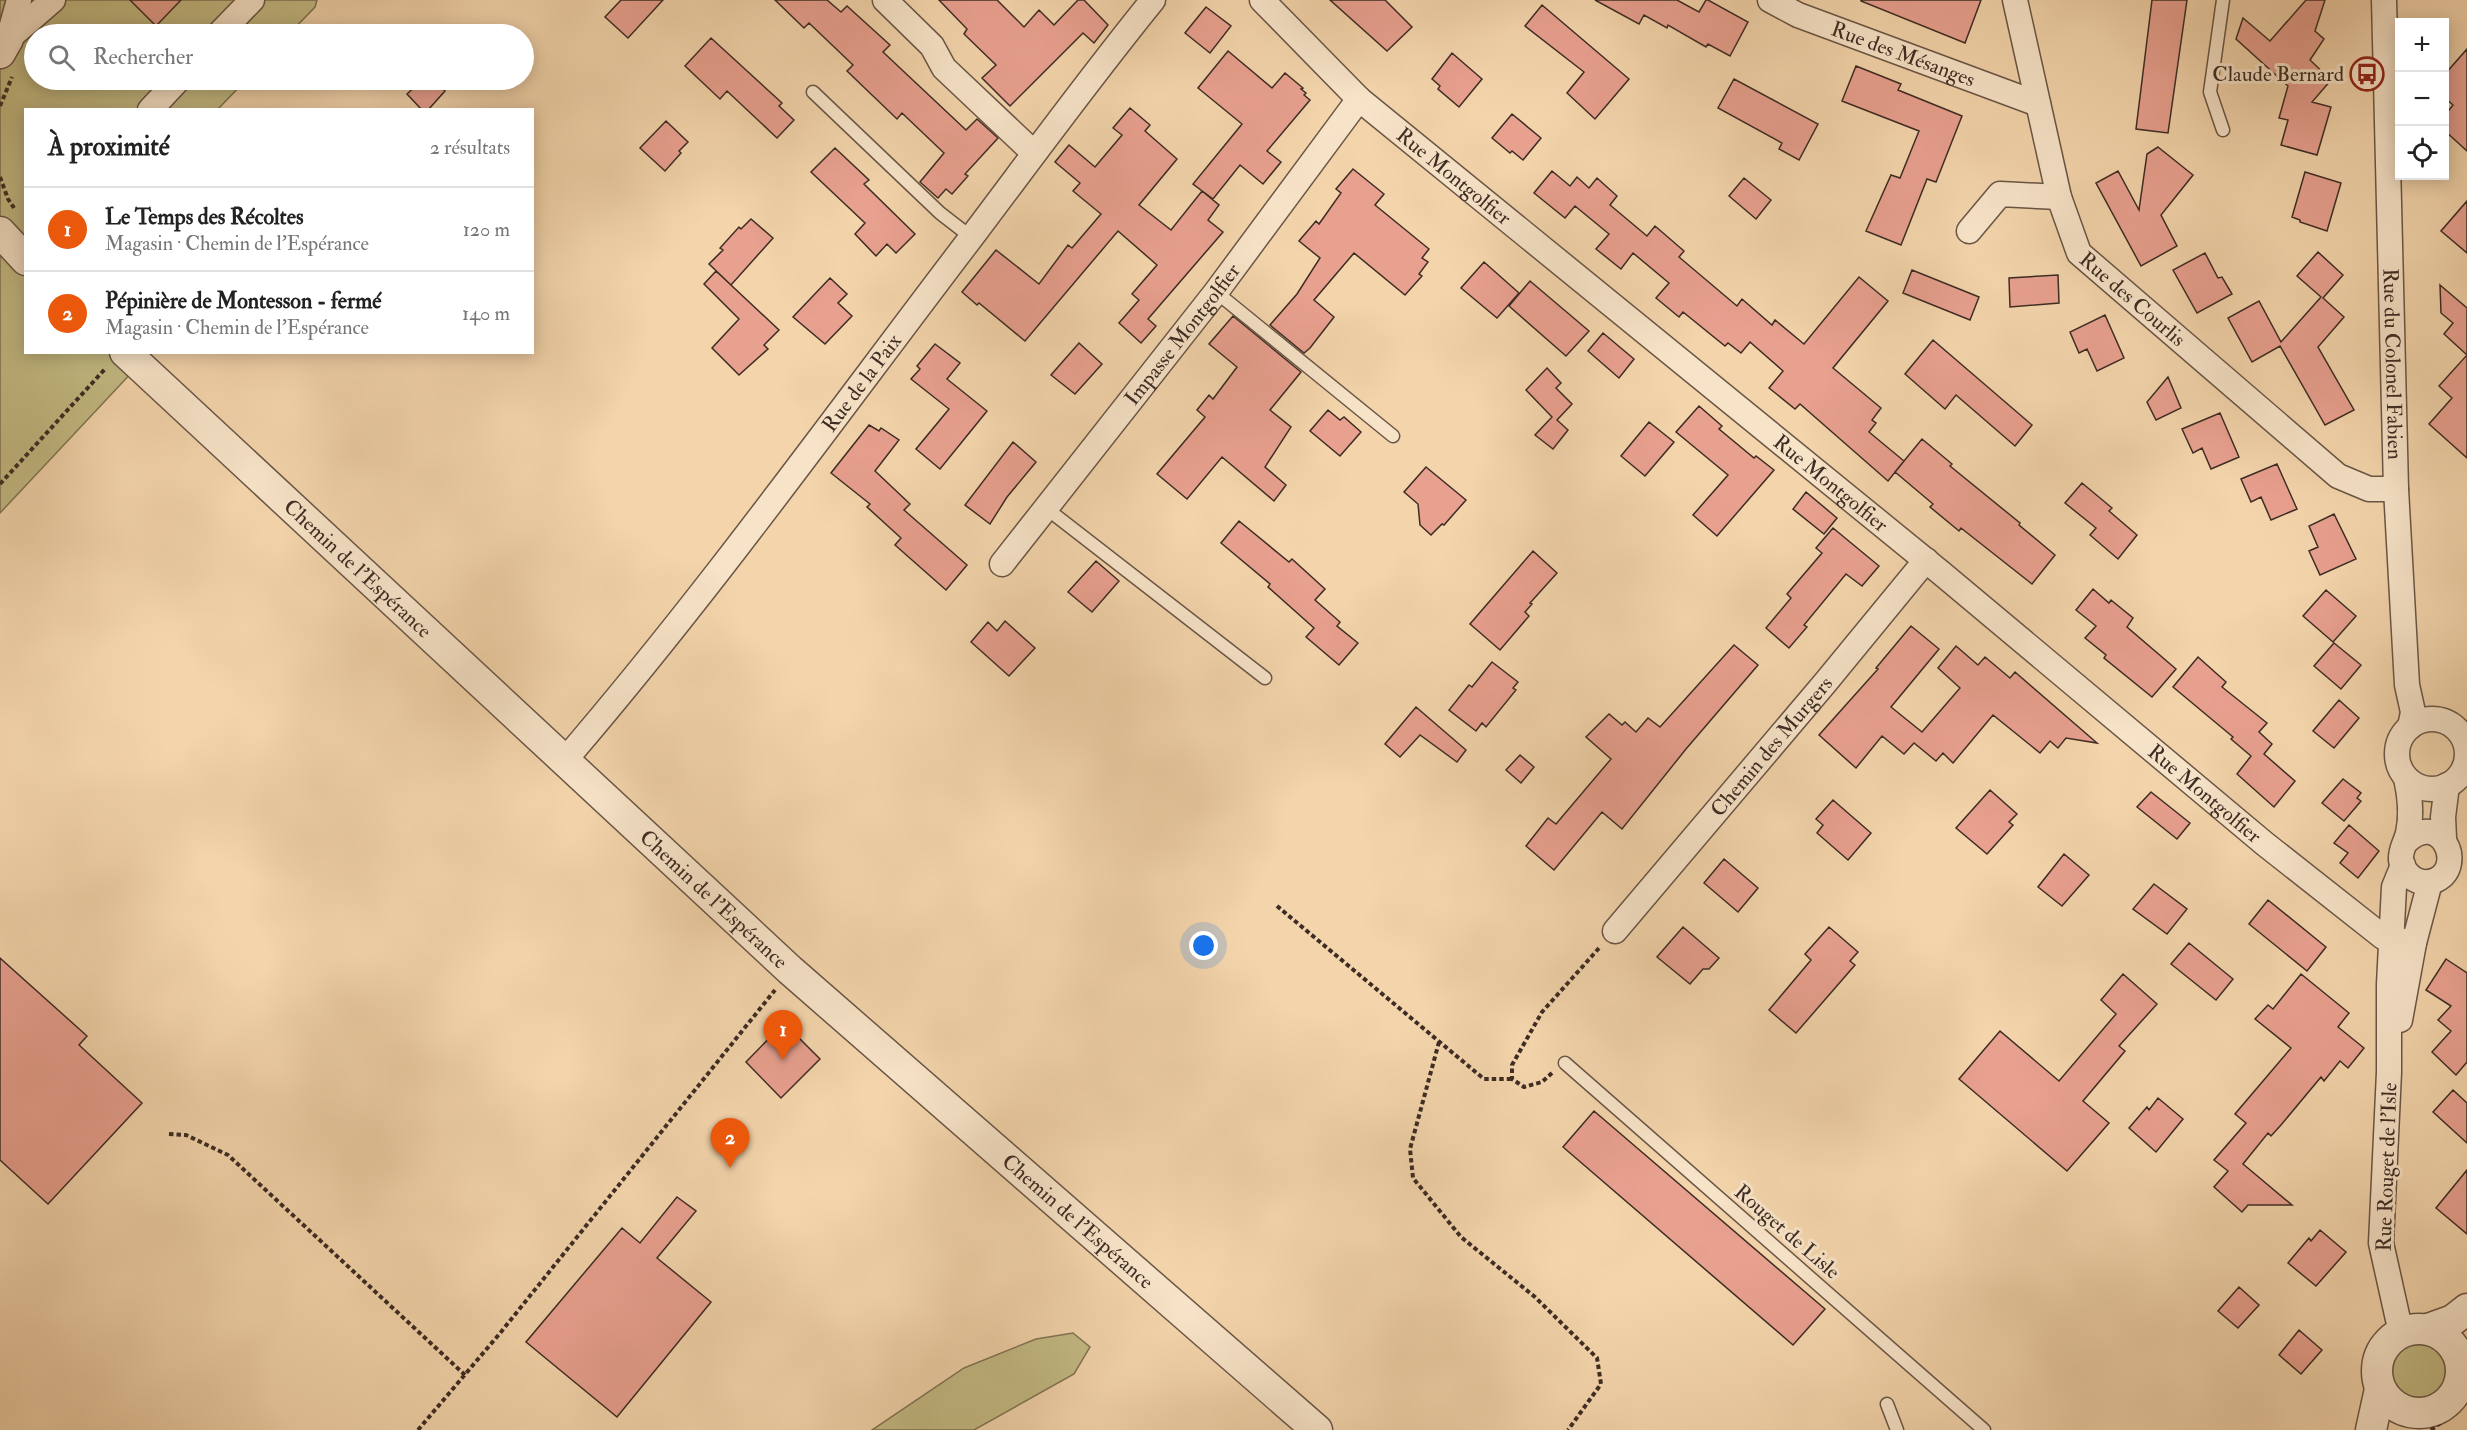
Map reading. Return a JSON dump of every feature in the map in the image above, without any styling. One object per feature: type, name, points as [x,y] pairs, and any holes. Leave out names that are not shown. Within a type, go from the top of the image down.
[{"type":"street","points":[[4,46],[20,0]]},
{"type":"street","points":[[27,24],[53,0]]},
{"type":"street","points":[[229,24],[252,0]]},
{"type":"street","points":[[885,0],[932,46],[944,68],[1034,153]]},
{"type":"street","name":"Rue de la Paix","points":[[565,759],[747,537],[832,419],[1153,0]]},
{"type":"street","name":"Rue Montgolfier","points":[[1262,0],[1359,99],[1926,560],[2265,844],[2383,937],[2402,941]]},
{"type":"street","name":"Rue des Mésanges","points":[[1770,0],[1798,15],[2038,104]]},
{"type":"street","name":"Rue des Courlis","points":[[2015,0],[2059,197],[2079,254],[2338,476],[2369,489],[2396,489]]},
{"type":"street","name":"Rue du Colonel Fabien","points":[[2384,0],[2396,489],[2407,685],[2413,712],[2410,727]]},
{"type":"street","points":[[4,46],[24,27]]},
{"type":"street","points":[[152,108],[169,90]]},
{"type":"street","name":"Impasse Montgolfier","points":[[1002,564],[1216,292],[1359,99]]},
{"type":"street","points":[[1969,231],[2000,194],[2059,197]]},
{"type":"street","points":[[7,220],[24,257]]},
{"type":"street","name":"Chemin de l'Espérance","points":[[119,357],[565,759],[790,970],[1317,1430]]},
{"type":"street","name":"Chemin des Murgers","points":[[1615,931],[1926,560]]},
{"type":"street","points":[[2430,719],[2444,721],[2461,734],[2467,754],[2463,769],[2454,781],[2433,789],[2406,778],[2399,764],[2397,748],[2403,734],[2410,727],[2430,719]]},
{"type":"street","name":"Rue Rouget de l'Isle","points":[[2406,778],[2410,822],[2404,854],[2394,886],[2402,941],[2390,1072],[2381,1243],[2414,1331]]},
{"type":"street","points":[[2444,838],[2443,817],[2447,785]]},
{"type":"street","points":[[2424,832],[2435,833],[2444,838],[2459,865],[2430,882],[2414,879],[2404,854],[2413,836],[2424,832]]},
{"type":"street","name":"Rue Rouget de l'Isle","points":[[2402,941],[2430,882]]},
{"type":"street","points":[[2372,1430],[2380,1389],[2376,1370],[2386,1344],[2414,1331],[2453,1320],[2467,1309]]},
{"type":"street","points":[[2380,1389],[2393,1405],[2420,1424],[2452,1398],[2458,1388],[2464,1361],[2454,1347],[2438,1333],[2414,1331]]},
{"type":"lane","points":[[4,46],[32,0]]},
{"type":"lane","points":[[2223,0],[2210,92],[2223,130]]},
{"type":"lane","points":[[813,92],[940,213],[971,237]]},
{"type":"lane","points":[[1216,292],[1393,436]]},
{"type":"lane","points":[[1046,508],[1264,678]]},
{"type":"lane","name":"Rouget de Lisle","points":[[1565,1063],[1984,1430]]},
{"type":"lane","points":[[1887,1404],[1897,1430]]},
{"type":"path","points":[[0,177],[8,200],[7,220]]},
{"type":"path","points":[[0,484],[119,357]]},
{"type":"path","points":[[1277,906],[1484,1079],[1512,1079],[1524,1087],[1542,1082],[1565,1063]]},
{"type":"path","points":[[1512,1079],[1512,1065],[1542,1012],[1615,931]]},
{"type":"path","points":[[418,1430],[465,1375],[790,970]]},
{"type":"path","points":[[1439,1042],[1410,1149],[1413,1178],[1461,1237],[1535,1297],[1597,1358],[1601,1384],[1568,1430]]},
{"type":"path","points":[[169,1134],[186,1135],[228,1155],[465,1375]]},
{"type":"path","points":[[2420,1424],[2451,1415],[2467,1397]]},
{"type":"shaded area","points":[[0,0],[317,0],[315,7],[299,24],[24,24],[24,90],[236,90],[219,108],[24,108],[24,354],[149,354],[0,513]]},
{"type":"shaded area","points":[[1073,1333],[1090,1347],[1074,1374],[974,1430],[872,1430],[964,1368],[1036,1339]]},
{"type":"shaded area","points":[[2419,1340],[2436,1345],[2441,1349],[2445,1354],[2450,1371],[2445,1388],[2441,1393],[2436,1397],[2419,1402],[2402,1397],[2397,1393],[2393,1388],[2388,1371],[2393,1354],[2397,1349],[2402,1345]]},
{"type":"building","points":[[130,0],[181,0],[158,24],[154,24]]},
{"type":"building","points":[[621,0],[663,0],[628,38],[605,17]]},
{"type":"building","points":[[775,0],[827,0],[841,12],[847,6],[890,45],[883,52],[966,130],[977,119],[998,138],[965,174],[968,176],[952,194],[946,189],[938,198],[920,182],[944,153],[902,113],[897,119],[847,71],[853,65],[809,23],[804,28]]},
{"type":"building","points":[[939,0],[997,0],[1024,27],[1039,10],[1054,25],[1078,0],[1084,0],[1108,25],[1094,43],[1083,33],[1010,106],[982,78],[996,65],[964,34],[967,29]]},
{"type":"building","points":[[1330,0],[1385,0],[1412,27],[1387,51]]},
{"type":"building","points":[[1595,0],[1677,0],[1699,12],[1708,0],[1748,22],[1730,56],[1708,44],[1706,47],[1668,25],[1667,28],[1644,15],[1639,24]]},
{"type":"building","points":[[1861,0],[1981,0],[1965,43],[1861,1]]},
{"type":"building","points":[[2152,0],[2187,0],[2168,133],[2136,129]]},
{"type":"building","points":[[2306,0],[2325,0],[2315,31],[2324,39],[2310,60],[2331,80],[2312,102],[2331,107],[2317,155],[2281,145],[2288,120],[2279,118],[2288,86],[2236,39],[2243,18],[2270,41]]},
{"type":"building","points":[[1542,5],[1629,79],[1595,119],[1567,93],[1584,72],[1525,26]]},
{"type":"building","points":[[1206,7],[1231,26],[1210,53],[1185,33]]},
{"type":"building","points":[[711,38],[782,103],[779,106],[794,120],[777,138],[727,91],[720,99],[685,66]]},
{"type":"building","points":[[2467,49],[2467,151],[2449,135],[2449,110],[2453,105],[2449,102],[2449,69]]},
{"type":"building","points":[[1228,51],[1272,88],[1285,73],[1303,88],[1301,89],[1306,93],[1304,95],[1310,100],[1267,151],[1281,162],[1263,184],[1240,165],[1213,199],[1193,184],[1242,124],[1198,88]]},
{"type":"building","points":[[1452,53],[1482,79],[1459,107],[1438,89],[1440,86],[1432,79]]},
{"type":"building","points":[[1856,66],[1901,84],[1898,90],[1962,116],[1936,182],[1927,179],[1901,245],[1866,231],[1891,175],[1900,178],[1919,131],[1842,101]]},
{"type":"building","points":[[1734,79],[1818,124],[1799,160],[1779,149],[1782,143],[1718,108]]},
{"type":"building","points":[[411,90],[445,91],[430,108],[420,108],[407,94]]},
{"type":"building","points":[[1130,108],[1150,125],[1145,131],[1177,159],[1139,205],[1171,230],[1202,191],[1219,205],[1208,220],[1223,232],[1148,319],[1156,326],[1141,343],[1119,323],[1139,300],[1132,294],[1157,265],[1118,231],[1025,341],[962,292],[996,250],[1039,284],[1068,245],[1072,248],[1101,214],[1073,191],[1080,183],[1055,162],[1069,145],[1095,167],[1122,135],[1113,128]]},
{"type":"building","points":[[1512,114],[1541,138],[1523,160],[1512,151],[1510,153],[1492,138]]},
{"type":"building","points":[[666,121],[688,142],[665,171],[640,148]]},
{"type":"building","points":[[2158,147],[2193,175],[2161,215],[2177,246],[2141,266],[2096,183],[2118,171],[2139,210],[2147,154]]},
{"type":"building","points":[[835,148],[869,180],[864,184],[915,234],[896,253],[887,244],[876,256],[855,234],[865,223],[811,172]]},
{"type":"building","points":[[1353,169],[1384,194],[1375,205],[1429,249],[1422,258],[1428,262],[1419,274],[1422,276],[1405,295],[1354,253],[1314,300],[1334,317],[1304,353],[1270,325],[1297,294],[1320,258],[1299,241],[1316,221],[1319,224],[1341,193],[1336,189]]},
{"type":"building","points":[[1552,171],[1570,186],[1577,177],[1589,188],[1597,178],[1617,196],[1610,205],[1647,236],[1655,226],[1684,251],[1679,257],[1737,306],[1742,299],[1772,325],[1775,320],[1804,344],[1859,277],[1888,301],[1833,368],[1881,408],[1872,420],[1876,423],[1869,432],[1904,461],[1888,481],[1800,404],[1795,409],[1769,388],[1783,371],[1750,342],[1741,353],[1728,343],[1725,346],[1683,312],[1679,317],[1656,298],[1669,283],[1633,253],[1621,269],[1596,249],[1609,234],[1575,206],[1565,218],[1534,193]]},
{"type":"building","points":[[2305,172],[2341,183],[2327,231],[2292,217]]},
{"type":"building","points":[[1744,178],[1771,200],[1756,219],[1729,196]]},
{"type":"building","points":[[2467,201],[2467,253],[2441,231]]},
{"type":"building","points":[[751,219],[773,238],[731,285],[709,264],[723,250],[720,248],[739,227],[741,229]]},
{"type":"building","points":[[2318,252],[2343,275],[2323,298],[2344,317],[2318,347],[2354,410],[2325,425],[2280,346],[2252,362],[2228,318],[2259,301],[2281,342],[2321,297],[2297,276]]},
{"type":"building","points":[[2205,253],[2218,278],[2222,277],[2232,294],[2197,313],[2173,270]]},
{"type":"building","points":[[1484,262],[1519,293],[1497,318],[1461,288]]},
{"type":"building","points":[[1912,270],[1979,297],[1970,320],[1903,293]]},
{"type":"building","points":[[716,271],[779,330],[764,345],[768,349],[739,375],[712,348],[739,319],[704,284]]},
{"type":"building","points":[[2058,275],[2059,303],[2010,307],[2009,278]]},
{"type":"building","points":[[830,278],[847,294],[838,303],[852,316],[825,344],[793,317]]},
{"type":"building","points":[[1530,281],[1589,331],[1566,356],[1509,306]]},
{"type":"building","points":[[2440,285],[2467,308],[2467,355],[2444,334],[2453,323],[2441,313]]},
{"type":"building","points":[[2105,315],[2124,358],[2097,371],[2087,349],[2079,353],[2070,332]]},
{"type":"building","points":[[1233,316],[1301,372],[1270,410],[1291,427],[1265,467],[1286,485],[1274,501],[1222,457],[1187,499],[1157,474],[1205,417],[1197,410],[1209,395],[1213,399],[1237,367],[1209,344]]},
{"type":"building","points":[[1603,333],[1634,359],[1619,378],[1588,351]]},
{"type":"building","points":[[1933,340],[2032,425],[2015,446],[1956,395],[1945,409],[1905,374]]},
{"type":"building","points":[[1079,343],[1102,364],[1075,394],[1051,375]]},
{"type":"building","points":[[935,344],[960,363],[947,379],[987,411],[940,469],[916,449],[949,409],[911,379],[920,369],[917,366]]},
{"type":"building","points":[[2467,355],[2467,458],[2429,424],[2452,398],[2439,386]]},
{"type":"building","points":[[1547,368],[1561,383],[1556,388],[1572,404],[1557,420],[1568,430],[1553,449],[1535,435],[1552,417],[1526,390]]},
{"type":"building","points":[[2168,377],[2181,408],[2156,420],[2147,402]]},
{"type":"building","points":[[1699,406],[1722,426],[1719,429],[1754,458],[1756,456],[1774,470],[1717,536],[1693,515],[1728,475],[1676,432]]},
{"type":"building","points":[[1328,410],[1340,420],[1344,417],[1361,432],[1340,456],[1310,431]]},
{"type":"building","points":[[2220,413],[2239,457],[2211,469],[2202,448],[2193,453],[2182,429]]},
{"type":"building","points":[[1649,422],[1674,442],[1645,476],[1621,456]]},
{"type":"building","points":[[869,425],[879,431],[881,428],[899,440],[875,471],[910,504],[904,510],[967,565],[946,590],[895,545],[901,538],[867,507],[870,504],[831,473]]},
{"type":"building","points":[[1922,439],[1952,464],[1950,466],[2055,555],[2032,584],[1961,528],[1959,531],[1930,507],[1933,504],[1895,472]]},
{"type":"building","points":[[1013,442],[1036,462],[1007,497],[990,524],[965,505]]},
{"type":"building","points":[[2277,464],[2297,509],[2271,520],[2261,497],[2251,502],[2241,479]]},
{"type":"building","points":[[1426,467],[1466,500],[1444,525],[1442,524],[1431,535],[1420,525],[1418,504],[1404,492]]},
{"type":"building","points":[[2082,483],[2112,508],[2109,511],[2137,535],[2118,559],[2090,535],[2096,528],[2065,503]]},
{"type":"building","points":[[1806,492],[1837,518],[1824,534],[1793,509]]},
{"type":"building","points":[[2334,514],[2356,559],[2320,575],[2309,551],[2318,547],[2309,526]]},
{"type":"building","points":[[1239,521],[1289,562],[1292,559],[1325,589],[1315,600],[1340,622],[1337,626],[1358,643],[1339,665],[1306,637],[1314,628],[1268,587],[1270,584],[1221,543]]},
{"type":"building","points":[[1833,528],[1879,566],[1862,586],[1846,574],[1804,625],[1807,627],[1789,648],[1766,628],[1791,598],[1787,594],[1822,553],[1816,548]]},
{"type":"building","points":[[1533,551],[1557,573],[1530,603],[1532,604],[1525,612],[1529,616],[1500,650],[1470,624]]},
{"type":"building","points":[[1096,561],[1119,581],[1092,612],[1068,592]]},
{"type":"building","points":[[2093,589],[2109,603],[2111,600],[2133,618],[2127,627],[2176,669],[2152,697],[2104,658],[2106,655],[2085,638],[2096,626],[2076,610]]},
{"type":"building","points":[[2326,590],[2356,616],[2333,642],[2303,616]]},
{"type":"building","points":[[1005,621],[1035,648],[1009,676],[971,642],[988,622],[997,631]]},
{"type":"building","points":[[1911,626],[1939,649],[1891,707],[1922,732],[1960,688],[1938,668],[1956,646],[1978,665],[1985,657],[2010,678],[2015,672],[2097,743],[2066,738],[2058,748],[2050,741],[2040,753],[1993,715],[1953,763],[1943,753],[1936,761],[1914,743],[1904,754],[1882,736],[1856,768],[1819,735],[1878,669],[1876,668]]},
{"type":"building","points":[[2334,643],[2361,665],[2341,689],[2314,666]]},
{"type":"building","points":[[1734,645],[1758,665],[1686,749],[1622,829],[1602,812],[1554,870],[1526,846],[1548,818],[1556,824],[1611,759],[1586,737],[1609,714],[1622,725],[1625,722],[1636,732],[1648,718],[1660,727]]},
{"type":"building","points":[[2198,657],[2226,682],[2222,687],[2267,723],[2259,732],[2272,744],[2264,754],[2295,781],[2274,807],[2237,774],[2251,756],[2231,739],[2233,737],[2173,687]]},
{"type":"building","points":[[1492,662],[1518,682],[1513,688],[1516,690],[1486,727],[1482,723],[1476,731],[1449,710]]},
{"type":"building","points":[[2339,700],[2359,718],[2334,748],[2313,731]]},
{"type":"building","points":[[1416,707],[1466,750],[1457,762],[1420,735],[1400,757],[1385,744]]},
{"type":"building","points":[[1520,755],[1534,767],[1521,783],[1506,770]]},
{"type":"building","points":[[2343,779],[2361,793],[2357,798],[2361,801],[2344,821],[2322,803]]},
{"type":"building","points":[[1990,790],[2017,814],[2009,822],[2013,825],[1987,854],[1956,828]]},
{"type":"building","points":[[2151,792],[2190,823],[2177,839],[2137,807]]},
{"type":"building","points":[[1833,800],[1871,833],[1848,860],[1817,833],[1823,825],[1816,819]]},
{"type":"building","points":[[2349,825],[2379,851],[2358,878],[2340,863],[2348,853],[2334,843]]},
{"type":"building","points":[[2064,854],[2089,875],[2062,906],[2038,887]]},
{"type":"building","points":[[1724,859],[1758,888],[1738,912],[1704,883]]},
{"type":"building","points":[[2154,884],[2187,909],[2167,934],[2133,909]]},
{"type":"building","points":[[2268,900],[2326,947],[2307,971],[2249,924]]},
{"type":"building","points":[[1683,927],[1719,958],[1709,969],[1703,969],[1690,984],[1657,957]]},
{"type":"building","points":[[1829,927],[1858,952],[1850,961],[1855,965],[1796,1033],[1769,1010],[1811,960],[1805,954]]},
{"type":"building","points":[[2189,943],[2233,979],[2216,1000],[2171,964]]},
{"type":"building","points":[[0,958],[87,1036],[79,1045],[142,1103],[48,1204],[0,1160]]},
{"type":"building","points":[[2446,959],[2467,973],[2467,1062],[2456,1075],[2432,1052],[2451,1031],[2438,1020],[2451,1006],[2426,990]]},
{"type":"building","points":[[2123,974],[2157,1004],[2119,1046],[2125,1051],[2083,1101],[2109,1123],[2067,1171],[1959,1079],[2000,1031],[2059,1081],[2116,1014],[2101,1000]]},
{"type":"building","points":[[2301,974],[2349,1013],[2338,1027],[2364,1048],[2348,1068],[2340,1061],[2324,1081],[2321,1077],[2281,1125],[2271,1136],[2268,1133],[2243,1164],[2292,1205],[2248,1205],[2242,1212],[2214,1187],[2228,1171],[2214,1160],[2246,1123],[2235,1114],[2291,1048],[2255,1019],[2268,1005],[2273,1009]]},
{"type":"building","points":[[784,1023],[820,1059],[781,1098],[746,1062]]},
{"type":"building","points":[[2453,1090],[2467,1103],[2467,1143],[2433,1112]]},
{"type":"building","points":[[2158,1098],[2183,1119],[2156,1152],[2129,1128],[2147,1107],[2149,1110]]},
{"type":"building","points":[[1594,1111],[1825,1309],[1793,1345],[1563,1147]]},
{"type":"building","points":[[2467,1170],[2467,1234],[2436,1208]]},
{"type":"building","points":[[677,1197],[696,1211],[657,1258],[711,1302],[617,1417],[526,1342],[622,1228],[640,1243]]},
{"type":"building","points":[[2320,1230],[2346,1252],[2316,1286],[2288,1263],[2309,1238],[2311,1241]]},
{"type":"building","points":[[2239,1287],[2259,1305],[2238,1328],[2218,1311]]},
{"type":"building","points":[[2299,1330],[2322,1350],[2301,1374],[2279,1355]]},
{"type":"place","name":"Claude Bernard","points":[[2367,74]]},
{"type":"place","name":"Le Temps des Récoltes","points":[[783,1060]]},
{"type":"place","name":"Pépinière de Montesson - fermé","points":[[730,1168]]}]
